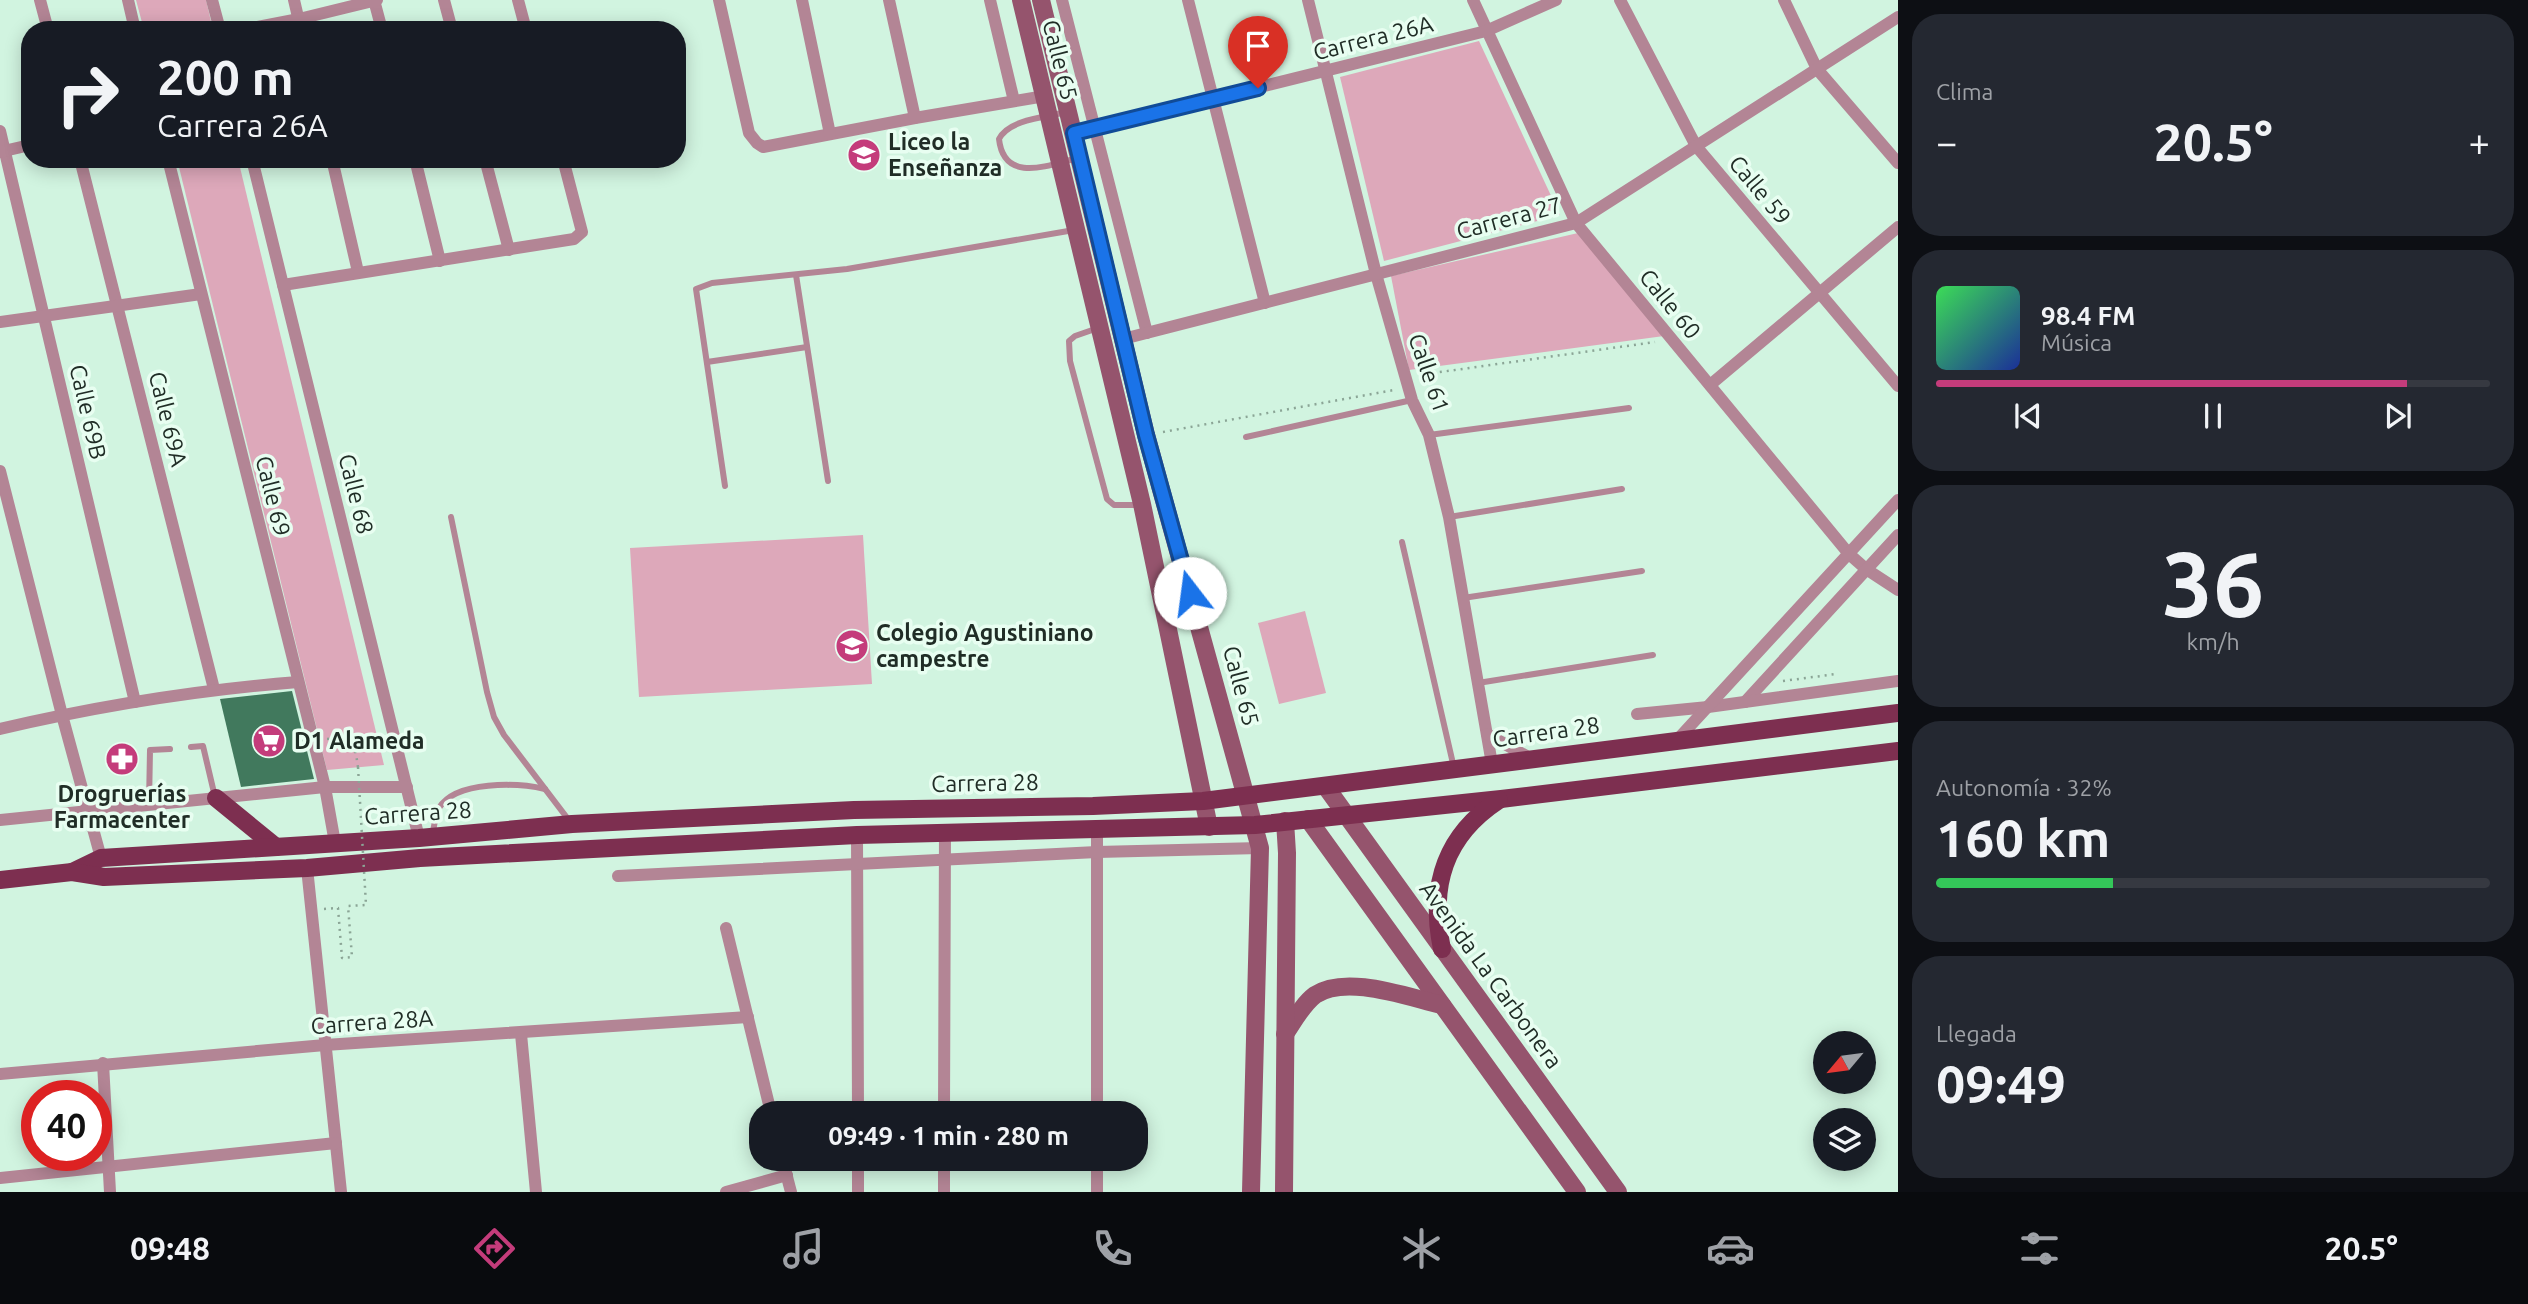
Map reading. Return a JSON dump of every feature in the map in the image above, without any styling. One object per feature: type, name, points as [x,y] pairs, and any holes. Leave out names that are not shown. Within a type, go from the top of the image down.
[{"type":"main road","name":"Carrera 28","points":[[72,872],[101,858],[425,838],[572,824],[854,810],[1093,806],[1203,801],[1898,713]]},
{"type":"main road","name":"Carrera 28","points":[[0,880],[72,872],[104,877],[945,831],[1255,825],[1502,799],[1898,751]]},
{"type":"main road","points":[[216,798],[276,847]]},
{"type":"main road","points":[[1442,948],[1436,910],[1442,872],[1449,854],[1471,822],[1502,799]]},
{"type":"street","points":[[40,0],[46,21]]},
{"type":"street","points":[[128,0],[133,21]]},
{"type":"street","points":[[212,0],[218,21]]},
{"type":"street","points":[[295,0],[299,21]]},
{"type":"street","points":[[309,21],[375,0],[380,21]]},
{"type":"street","points":[[444,0],[450,21]]},
{"type":"street","points":[[518,0],[524,21]]},
{"type":"street","points":[[719,0],[749,133],[763,147],[1045,96]]},
{"type":"street","points":[[802,0],[830,134]]},
{"type":"street","points":[[889,0],[915,118]]},
{"type":"street","points":[[990,0],[1014,101]]},
{"type":"street","name":"Calle 65","points":[[1021,0],[1142,504],[1209,827]]},
{"type":"street","name":"Calle 65","points":[[1041,0],[1146,435],[1260,848],[1251,1192]]},
{"type":"street","points":[[1062,0],[1147,333]]},
{"type":"street","points":[[1188,0],[1265,303]]},
{"type":"street","name":"Calle 61","points":[[1308,0],[1376,274],[1408,388],[1429,435],[1448,517],[1492,765]]},
{"type":"street","name":"Calle 60","points":[[1473,0],[1576,223],[1849,554],[1898,590]]},
{"type":"street","name":"Carrera 26A","points":[[1074,133],[1486,31],[1556,0]]},
{"type":"street","name":"Calle 59","points":[[1620,0],[1696,146],[1898,386]]},
{"type":"street","points":[[1784,0],[1817,69],[1898,163]]},
{"type":"street","name":"Carrera 27","points":[[1123,339],[1576,223],[1898,17]]},
{"type":"street","name":"Calle 69B","points":[[0,131],[135,702]]},
{"type":"street","points":[[3,151],[21,147]]},
{"type":"street","name":"Calle 69A","points":[[82,168],[214,689]]},
{"type":"street","name":"Calle 69","points":[[170,168],[325,787],[335,843]]},
{"type":"street","name":"Calle 68","points":[[254,168],[407,787],[425,838]]},
{"type":"street","points":[[334,168],[358,272]]},
{"type":"street","points":[[417,168],[440,261]]},
{"type":"street","points":[[487,168],[509,250]]},
{"type":"street","points":[[283,285],[574,239],[582,232],[565,168]]},
{"type":"street","points":[[1710,385],[1898,226]]},
{"type":"street","points":[[0,322],[201,294]]},
{"type":"street","points":[[0,471],[101,858]]},
{"type":"street","points":[[1678,739],[1898,500]]},
{"type":"street","points":[[1745,702],[1898,535]]},
{"type":"street","points":[[1637,714],[1898,681]]},
{"type":"street","points":[[0,729],[62,715],[214,689],[298,682]]},
{"type":"street","points":[[1487,734],[1530,758]]},
{"type":"street","points":[[0,820],[325,787],[407,787]]},
{"type":"street","name":"Avenida La Carbonera","points":[[1325,787],[1618,1192]]},
{"type":"street","points":[[1308,819],[1577,1192]]},
{"type":"street","points":[[1284,1192],[1285,821]]},
{"type":"street","points":[[1097,828],[1097,1101]]},
{"type":"street","points":[[944,1101],[945,831]]},
{"type":"street","points":[[857,835],[858,1101]]},
{"type":"street","points":[[618,876],[1097,852],[1260,848]]},
{"type":"street","points":[[307,867],[341,1192]]},
{"type":"street","points":[[726,928],[768,1101]]},
{"type":"street","points":[[1285,1034],[1313,996],[1328,988],[1362,987],[1442,1005]]},
{"type":"street","name":"Carrera 28A","points":[[0,1074],[326,1045],[748,1017]]},
{"type":"street","points":[[521,1034],[536,1192]]},
{"type":"street","points":[[103,1063],[104,1080]]},
{"type":"street","points":[[112,1166],[336,1143]]},
{"type":"street","points":[[0,1178],[64,1171]]},
{"type":"street","points":[[110,1171],[110,1192]]},
{"type":"street","points":[[786,1171],[791,1192]]},
{"type":"street","points":[[858,1171],[858,1192]]},
{"type":"street","points":[[944,1171],[944,1192]]},
{"type":"street","points":[[1097,1171],[1097,1192]]},
{"type":"street","points":[[726,1192],[787,1175]]},
{"type":"lane","points":[[1069,112],[1004,131],[999,139],[999,146],[1003,157],[1017,168],[1042,166],[1080,157]]},
{"type":"lane","points":[[725,486],[696,289],[712,283],[848,269],[1076,230]]},
{"type":"lane","points":[[796,275],[828,481]]},
{"type":"lane","points":[[1099,328],[1074,336],[1069,341],[1072,371],[1107,499],[1114,505],[1142,504]]},
{"type":"lane","points":[[707,362],[807,347]]},
{"type":"lane","points":[[1246,437],[1408,388]]},
{"type":"lane","points":[[1429,435],[1629,408]]},
{"type":"lane","points":[[1448,517],[1622,489]]},
{"type":"lane","points":[[451,517],[494,717],[504,735],[572,824]]},
{"type":"lane","points":[[1402,542],[1454,770]]},
{"type":"lane","points":[[1463,598],[1642,570]]},
{"type":"lane","points":[[1478,683],[1653,656]]},
{"type":"lane","points":[[191,747],[204,746],[216,798]]},
{"type":"lane","points":[[149,805],[150,750],[170,748]]},
{"type":"lane","points":[[425,838],[440,807],[455,795],[477,787],[501,784],[529,785],[545,789]]},
{"type":"path","points":[[1146,435],[1660,341]]},
{"type":"path","points":[[311,911],[338,908],[342,958],[352,957],[348,906],[366,905],[355,746],[344,737],[313,740]]},
{"type":"shaded area","points":[[136,0],[206,0],[211,21],[142,21]]},
{"type":"shaded area","points":[[1479,41],[1560,215],[1384,261],[1340,77]]},
{"type":"shaded area","points":[[179,168],[240,168],[384,765],[327,770]]},
{"type":"shaded area","points":[[1578,233],[1664,336],[1409,370],[1391,276]]},
{"type":"shaded area","points":[[863,535],[872,684],[639,697],[630,548]]},
{"type":"shaded area","points":[[1305,611],[1326,693],[1279,704],[1258,623]]},
{"type":"building","name":"D1 Alameda","points":[[292,691],[314,779],[241,787],[220,699]]},
{"type":"place","name":"Liceo la Enseñanza","points":[[864,155]]},
{"type":"place","name":"Colegio Agustiniano campestre","points":[[852,646]]},
{"type":"place","name":"D1 Alameda","points":[[269,741]]},
{"type":"place","name":"Drogruerías Farmacenter","points":[[122,759]]},
{"type":"route","points":[[1190,593],[1146,435],[1074,133],[1258,88]]}]
